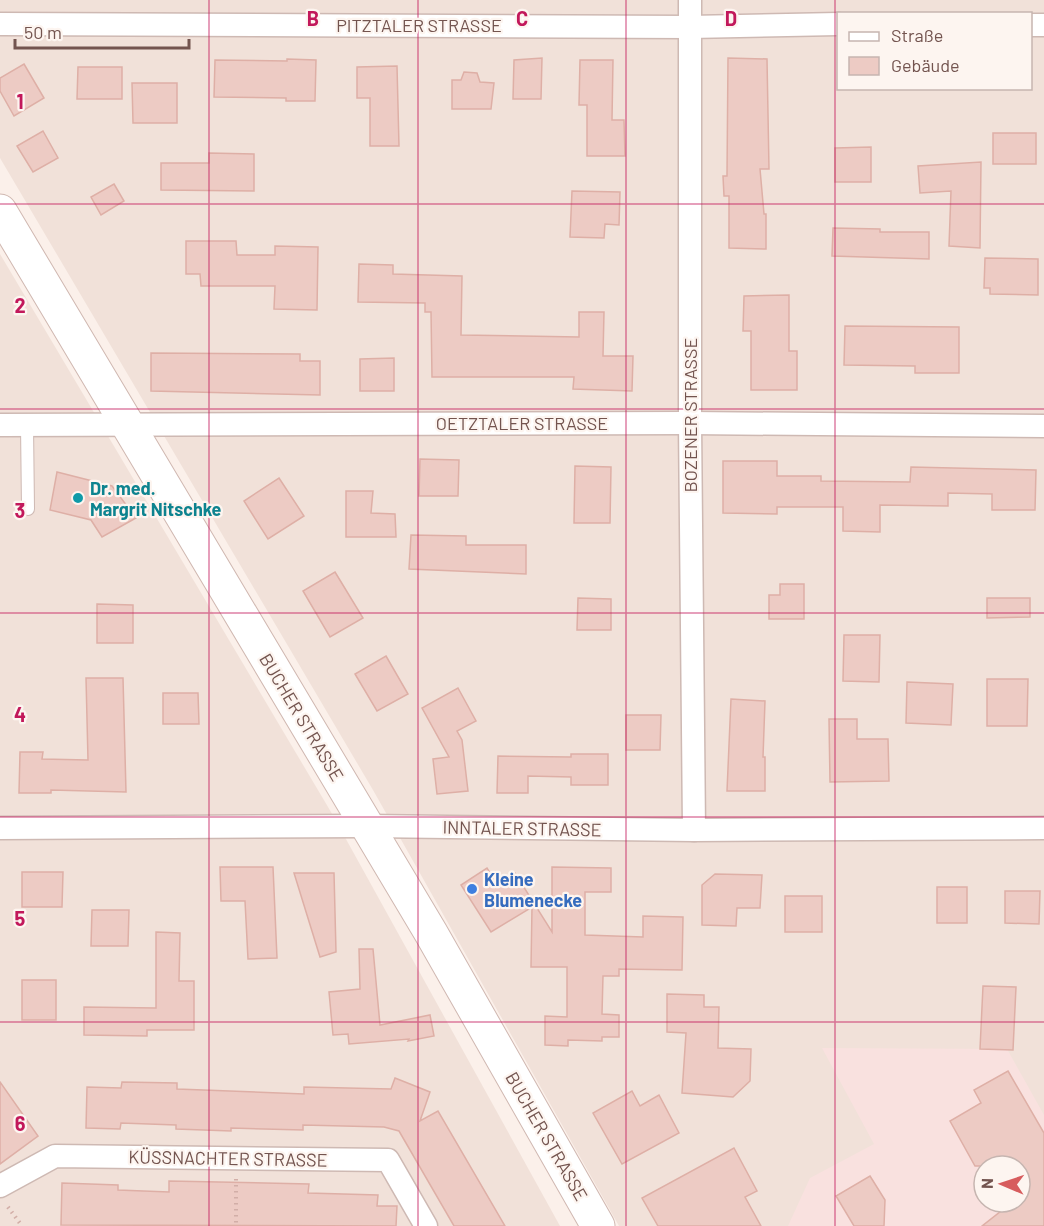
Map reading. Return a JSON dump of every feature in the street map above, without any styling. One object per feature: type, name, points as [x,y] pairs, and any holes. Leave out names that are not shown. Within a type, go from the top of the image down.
[{"type":"main road","name":"BUCHER STRASSE","points":[[0,211],[431,933],[598,1226]]},
{"type":"street","name":"BOZENER STRASSE","points":[[690,0],[690,423],[694,830]]},
{"type":"street","name":"PITZTALER STRASSE","points":[[0,24],[690,27],[837,24]]},
{"type":"street","name":"OETZTALER STRASSE","points":[[0,425],[690,423],[1044,426]]},
{"type":"street","name":"INNTALER STRASSE","points":[[0,828],[367,826],[694,830],[1044,828]]},
{"type":"street","name":"KÜSSNACHTER STRASSE","points":[[3,1195],[55,1156],[388,1160],[426,1226]]},
{"type":"lane","points":[[27,425],[28,509]]},
{"type":"path","points":[[235,1159],[236,1226]]},
{"type":"path","points":[[3,1195],[22,1226]]},
{"type":"shaded area","points":[[0,0],[1044,0],[1044,1226],[619,1226],[373,790],[0,158]]},
{"type":"shaded area","points":[[0,254],[331,812],[560,1226],[0,1226]]},
{"type":"shaded area","points":[[822,1048],[1007,1049],[1044,1115],[1044,1226],[788,1226],[810,1178],[874,1144]]},
{"type":"building","points":[[542,58],[541,99],[513,99],[514,60]]},
{"type":"building","points":[[728,58],[767,59],[769,169],[760,169],[764,214],[766,214],[766,249],[729,248],[729,196],[724,196],[723,176],[727,176]]},
{"type":"building","points":[[287,59],[316,60],[315,101],[286,101],[286,98],[214,97],[215,60],[287,61]]},
{"type":"building","points":[[580,60],[613,60],[612,120],[624,120],[625,156],[587,156],[587,105],[579,105]]},
{"type":"building","points":[[24,64],[44,98],[14,116],[0,91],[0,78]]},
{"type":"building","points":[[397,66],[399,146],[370,146],[370,98],[357,98],[357,67]]},
{"type":"building","points":[[78,67],[122,67],[122,99],[77,99]]},
{"type":"building","points":[[464,72],[477,73],[480,82],[494,83],[491,109],[452,109],[452,80],[461,80]]},
{"type":"building","points":[[132,83],[177,83],[177,123],[133,123]]},
{"type":"building","points":[[43,131],[58,158],[33,172],[17,146]]},
{"type":"building","points":[[993,133],[1036,133],[1036,164],[993,164]]},
{"type":"building","points":[[871,147],[871,182],[835,182],[835,148]]},
{"type":"building","points":[[209,153],[254,154],[254,191],[161,190],[161,163],[209,163]]},
{"type":"building","points":[[981,162],[980,248],[949,246],[951,191],[920,193],[918,166]]},
{"type":"building","points":[[114,184],[124,201],[101,215],[91,197]]},
{"type":"building","points":[[572,191],[620,192],[619,225],[605,224],[604,238],[570,237]]},
{"type":"building","points":[[833,228],[880,229],[880,232],[929,232],[929,259],[832,256]]},
{"type":"building","points":[[186,241],[236,241],[237,255],[275,255],[275,246],[318,247],[317,310],[274,309],[275,286],[201,286],[200,274],[186,274]]},
{"type":"building","points":[[985,258],[1038,259],[1038,295],[990,294],[990,288],[984,288]]},
{"type":"building","points":[[359,264],[393,265],[393,274],[462,276],[461,335],[579,337],[579,312],[604,312],[603,356],[633,356],[632,391],[573,389],[574,377],[432,377],[431,312],[425,312],[425,303],[358,302]]},
{"type":"building","points":[[789,295],[789,351],[797,351],[797,390],[751,390],[751,331],[743,331],[744,296]]},
{"type":"building","points":[[845,326],[959,327],[959,373],[915,373],[915,366],[844,365]]},
{"type":"building","points":[[151,353],[300,354],[300,361],[320,361],[320,395],[151,391]]},
{"type":"building","points":[[394,358],[394,391],[360,391],[360,359]]},
{"type":"building","points":[[420,459],[459,460],[458,496],[419,496]]},
{"type":"building","points":[[723,461],[777,461],[777,476],[821,476],[821,481],[910,482],[911,467],[1036,470],[1035,510],[992,510],[992,494],[948,493],[948,506],[880,505],[880,532],[843,531],[843,507],[777,507],[777,514],[723,513]]},
{"type":"building","points":[[575,466],[611,467],[610,523],[574,523]]},
{"type":"building","name":"Dr. med. Margrit Nitschke","points":[[57,472],[112,486],[136,518],[102,537],[91,520],[50,510]]},
{"type":"building","points":[[279,478],[304,516],[268,539],[244,501]]},
{"type":"building","points":[[346,491],[373,491],[371,513],[395,514],[396,537],[346,537]]},
{"type":"building","points":[[411,535],[466,536],[466,545],[526,545],[526,574],[409,569]]},
{"type":"building","points":[[335,572],[363,618],[330,637],[303,591]]},
{"type":"building","points":[[780,584],[804,584],[804,619],[769,619],[769,595],[780,595]]},
{"type":"building","points":[[578,598],[611,599],[611,630],[577,630]]},
{"type":"building","points":[[987,598],[1030,598],[1030,617],[987,618]]},
{"type":"building","points":[[97,604],[133,605],[133,643],[97,643]]},
{"type":"building","points":[[844,635],[880,635],[879,682],[843,681]]},
{"type":"building","points":[[386,656],[408,694],[377,711],[355,674]]},
{"type":"building","points":[[86,678],[123,678],[126,792],[51,790],[51,793],[19,793],[20,752],[43,752],[42,759],[88,760]]},
{"type":"building","points":[[987,679],[1028,679],[1027,726],[987,726]]},
{"type":"building","points":[[907,682],[953,684],[951,725],[906,723]]},
{"type":"building","points":[[458,688],[476,721],[457,731],[462,740],[468,791],[437,794],[433,759],[449,757],[422,708]]},
{"type":"building","points":[[163,693],[198,693],[199,724],[163,724]]},
{"type":"building","points":[[731,699],[765,701],[763,757],[765,757],[765,791],[727,791]]},
{"type":"building","points":[[626,715],[661,715],[660,750],[626,750]]},
{"type":"building","points":[[829,719],[857,719],[857,739],[888,739],[889,781],[830,782]]},
{"type":"building","points":[[571,754],[608,754],[608,785],[571,785],[571,777],[528,776],[528,793],[497,793],[498,756],[571,757]]},
{"type":"building","points":[[220,867],[273,867],[277,958],[248,959],[245,901],[221,901]]},
{"type":"building","points":[[552,867],[611,868],[611,892],[585,892],[585,935],[643,937],[643,916],[683,917],[682,970],[619,969],[619,976],[603,976],[602,1014],[619,1015],[619,1037],[602,1037],[602,1041],[568,1040],[568,1046],[545,1045],[545,1016],[567,1017],[567,967],[531,967],[532,907],[491,932],[461,885],[487,868],[497,884],[515,873],[552,932]]},
{"type":"building","points":[[22,872],[63,872],[62,907],[22,907]]},
{"type":"building","points":[[294,873],[334,873],[336,952],[320,957]]},
{"type":"building","points":[[715,874],[762,875],[760,908],[737,908],[736,926],[702,925],[702,885]]},
{"type":"building","points":[[937,887],[967,887],[967,923],[937,923]]},
{"type":"building","points":[[1005,891],[1040,891],[1039,924],[1005,923]]},
{"type":"building","points":[[785,896],[822,896],[822,932],[785,932]]},
{"type":"building","points":[[92,910],[129,910],[128,946],[91,946]]},
{"type":"building","points":[[156,932],[180,933],[179,981],[194,981],[194,1030],[147,1030],[147,1036],[84,1035],[84,1007],[156,1008]]},
{"type":"building","points":[[359,949],[373,949],[380,1025],[430,1015],[434,1036],[408,1041],[409,1039],[349,1044],[348,1034],[333,1035],[329,992],[360,989]]},
{"type":"building","points":[[22,980],[56,980],[56,1020],[22,1020]]},
{"type":"building","points":[[983,986],[1016,987],[1013,1050],[980,1049]]},
{"type":"building","points":[[667,994],[704,995],[704,1007],[719,1007],[718,1048],[751,1049],[750,1081],[733,1097],[682,1093],[686,1033],[667,1032]]},
{"type":"building","points":[[1008,1071],[1044,1133],[1044,1226],[982,1226],[997,1214],[1032,1214],[1032,1154],[972,1154],[972,1161],[950,1121],[981,1103],[974,1090]]},
{"type":"building","points":[[395,1078],[430,1092],[420,1121],[438,1111],[505,1226],[454,1226],[399,1131],[384,1127],[303,1125],[303,1130],[231,1128],[231,1131],[176,1129],[176,1125],[121,1123],[120,1129],[86,1128],[87,1087],[121,1088],[122,1082],[177,1083],[177,1089],[304,1094],[304,1087],[391,1089]]},
{"type":"building","points":[[0,1082],[38,1136],[0,1164]]},
{"type":"building","points":[[632,1091],[640,1106],[659,1095],[679,1133],[622,1164],[593,1113]]},
{"type":"building","points":[[734,1148],[757,1191],[745,1197],[761,1226],[658,1226],[642,1198]]},
{"type":"building","points":[[870,1176],[885,1200],[884,1226],[854,1226],[836,1196]]},
{"type":"building","points":[[169,1181],[309,1184],[308,1193],[378,1195],[377,1206],[397,1206],[396,1226],[61,1225],[62,1183],[118,1185],[118,1190],[169,1192]]},
{"type":"place","name":"Dr. med. Margrit Nitschke","points":[[78,498]]},
{"type":"place","name":"Kleine Blumenecke","points":[[472,889]]}]
